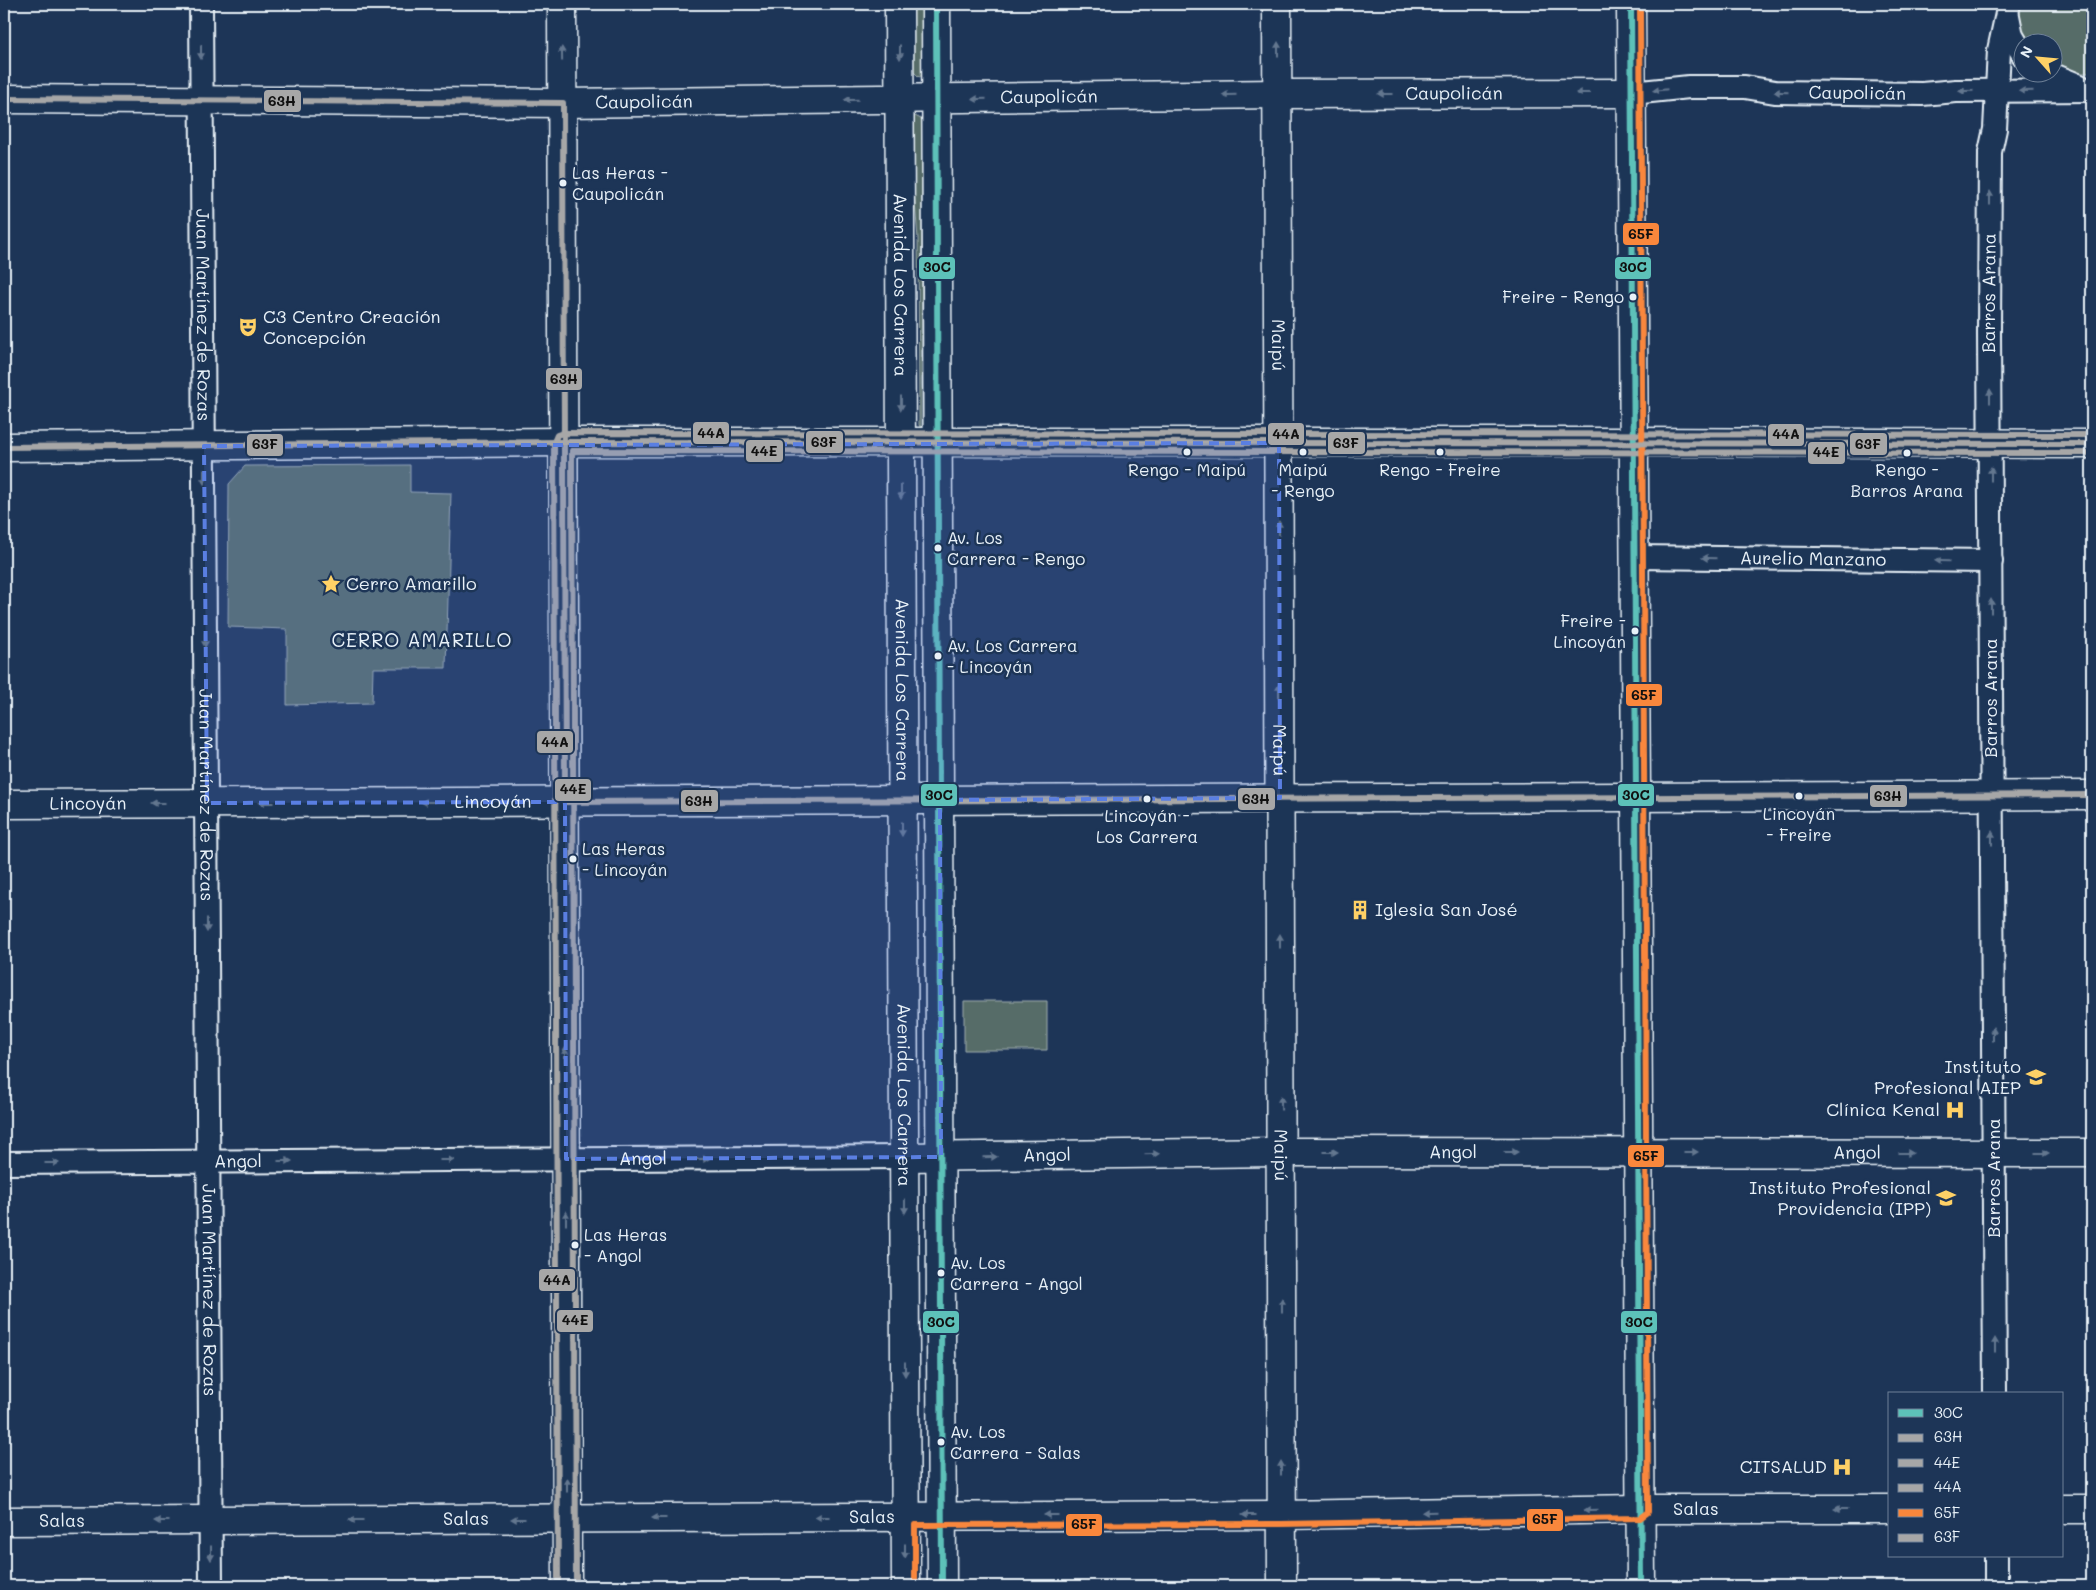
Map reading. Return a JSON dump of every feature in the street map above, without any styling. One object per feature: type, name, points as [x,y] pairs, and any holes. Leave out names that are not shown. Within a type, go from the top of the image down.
[{"type":"main road","points":[[562,4],[567,1586]]},
{"type":"main road","name":"Avenida Los Carrera","points":[[899,4],[906,1586]]},
{"type":"main road","name":"Avenida Los Carrera","points":[[936,4],[942,1586]]},
{"type":"main road","name":"Maipú","points":[[1277,4],[1282,1586]]},
{"type":"main road","points":[[1631,4],[1641,1586]]},
{"type":"main road","name":"Caupolicán","points":[[4,99],[563,103],[1278,94],[1632,93]]},
{"type":"main road","points":[[4,447],[563,442],[2092,444]]},
{"type":"main road","name":"Lincoyán","points":[[4,804],[2092,795]]},
{"type":"main road","name":"Angol","points":[[905,1158],[1282,1152],[2092,1153]]},
{"type":"main road","name":"Salas","points":[[4,1521],[1281,1515],[1640,1509],[1888,1509]]},
{"type":"main road","points":[[2064,1509],[2092,1509]]},
{"type":"street","name":"Juan Martínez de Rozas","points":[[201,4],[211,1586]]},
{"type":"street","points":[[2008,6],[2010,30],[2014,39]]},
{"type":"street","name":"Barros Arana","points":[[1995,1392],[1990,152],[1995,129],[1999,50],[2008,6]]},
{"type":"street","points":[[2064,79],[2091,90]]},
{"type":"street","name":"Caupolicán","points":[[1632,93],[1689,87],[1744,87],[1775,92],[1922,94],[2091,90]]},
{"type":"street","name":"Aurelio Manzano","points":[[1635,557],[1991,561]]},
{"type":"street","name":"Angol","points":[[4,1163],[905,1158]]},
{"type":"street","points":[[1996,1558],[1996,1586]]},
{"type":"highlighted area","points":[[1279,443],[1280,798],[940,800],[941,1157],[566,1159],[565,802],[207,803],[204,446]]},
{"type":"green space","points":[[913,4],[924,4],[924,74],[919,77],[913,71]]},
{"type":"green space","points":[[2015,4],[2092,4],[2092,73],[2064,71],[2064,32],[2022,32]]},
{"type":"green space","points":[[915,116],[921,119],[922,124],[921,428],[919,425],[918,239],[911,118]]},
{"type":"green space","points":[[410,465],[410,492],[451,493],[446,668],[373,668],[372,703],[287,705],[287,629],[228,627],[229,484],[245,466]]},
{"type":"green space","points":[[964,1001],[1047,1001],[1047,1050],[964,1050]]},
{"type":"transit line","name":"30C","points":[[936,4],[942,1586]]},
{"type":"transit line","name":"30C","points":[[1631,4],[1641,1586]]},
{"type":"transit line","name":"65F","points":[[915,1586],[915,1525],[1281,1524],[1640,1518],[1648,1512],[1640,4]]},
{"type":"transit line","name":"63H","points":[[4,99],[563,103],[565,802],[2092,795]]},
{"type":"transit line","name":"44A","points":[[558,1586],[554,442],[557,435],[563,433],[2092,435]]},
{"type":"transit line","name":"63F","points":[[4,447],[563,442],[2092,444]]},
{"type":"transit line","name":"44E","points":[[576,1586],[572,451],[2092,453]]},
{"type":"place","name":"Las Heras - Caupolicán","points":[[563,183]]},
{"type":"place","name":"Freire - Rengo","points":[[1633,297]]},
{"type":"place","name":"C3 Centro Creación Concepción","points":[[248,327]]},
{"type":"place","name":"Rengo - Maipú","points":[[1187,452]]},
{"type":"place","name":"Maipú - Rengo","points":[[1303,452]]},
{"type":"place","name":"Rengo - Freire","points":[[1440,452]]},
{"type":"place","name":"Rengo - Barros Arana","points":[[1907,453]]},
{"type":"place","name":"Av. Los Carrera - Rengo","points":[[938,548]]},
{"type":"place","name":"Cerro Amarillo","points":[[331,584]]},
{"type":"place","name":"Freire - Lincoyán","points":[[1635,631]]},
{"type":"place","name":"Av. Los Carrera - Lincoyán","points":[[938,656]]},
{"type":"place","name":"Lincoyán - Freire","points":[[1799,796]]},
{"type":"place","name":"Lincoyán - Los Carrera","points":[[1147,799]]},
{"type":"place","name":"Las Heras - Lincoyán","points":[[573,859]]},
{"type":"place","name":"Iglesia San José","points":[[1360,910]]},
{"type":"place","name":"Instituto Profesional AIEP","points":[[2036,1077]]},
{"type":"place","name":"Clínica Kenal","points":[[1955,1110]]},
{"type":"place","name":"Instituto Profesional Providencia (IPP)","points":[[1946,1198]]},
{"type":"place","name":"Las Heras - Angol","points":[[575,1245]]},
{"type":"place","name":"Av. Los Carrera - Angol","points":[[941,1273]]},
{"type":"place","name":"Av. Los Carrera - Salas","points":[[941,1442]]},
{"type":"place","name":"CITSALUD","points":[[1842,1467]]},
{"type":"district","name":"CERRO AMARILLO","points":[[422,640]]}]
